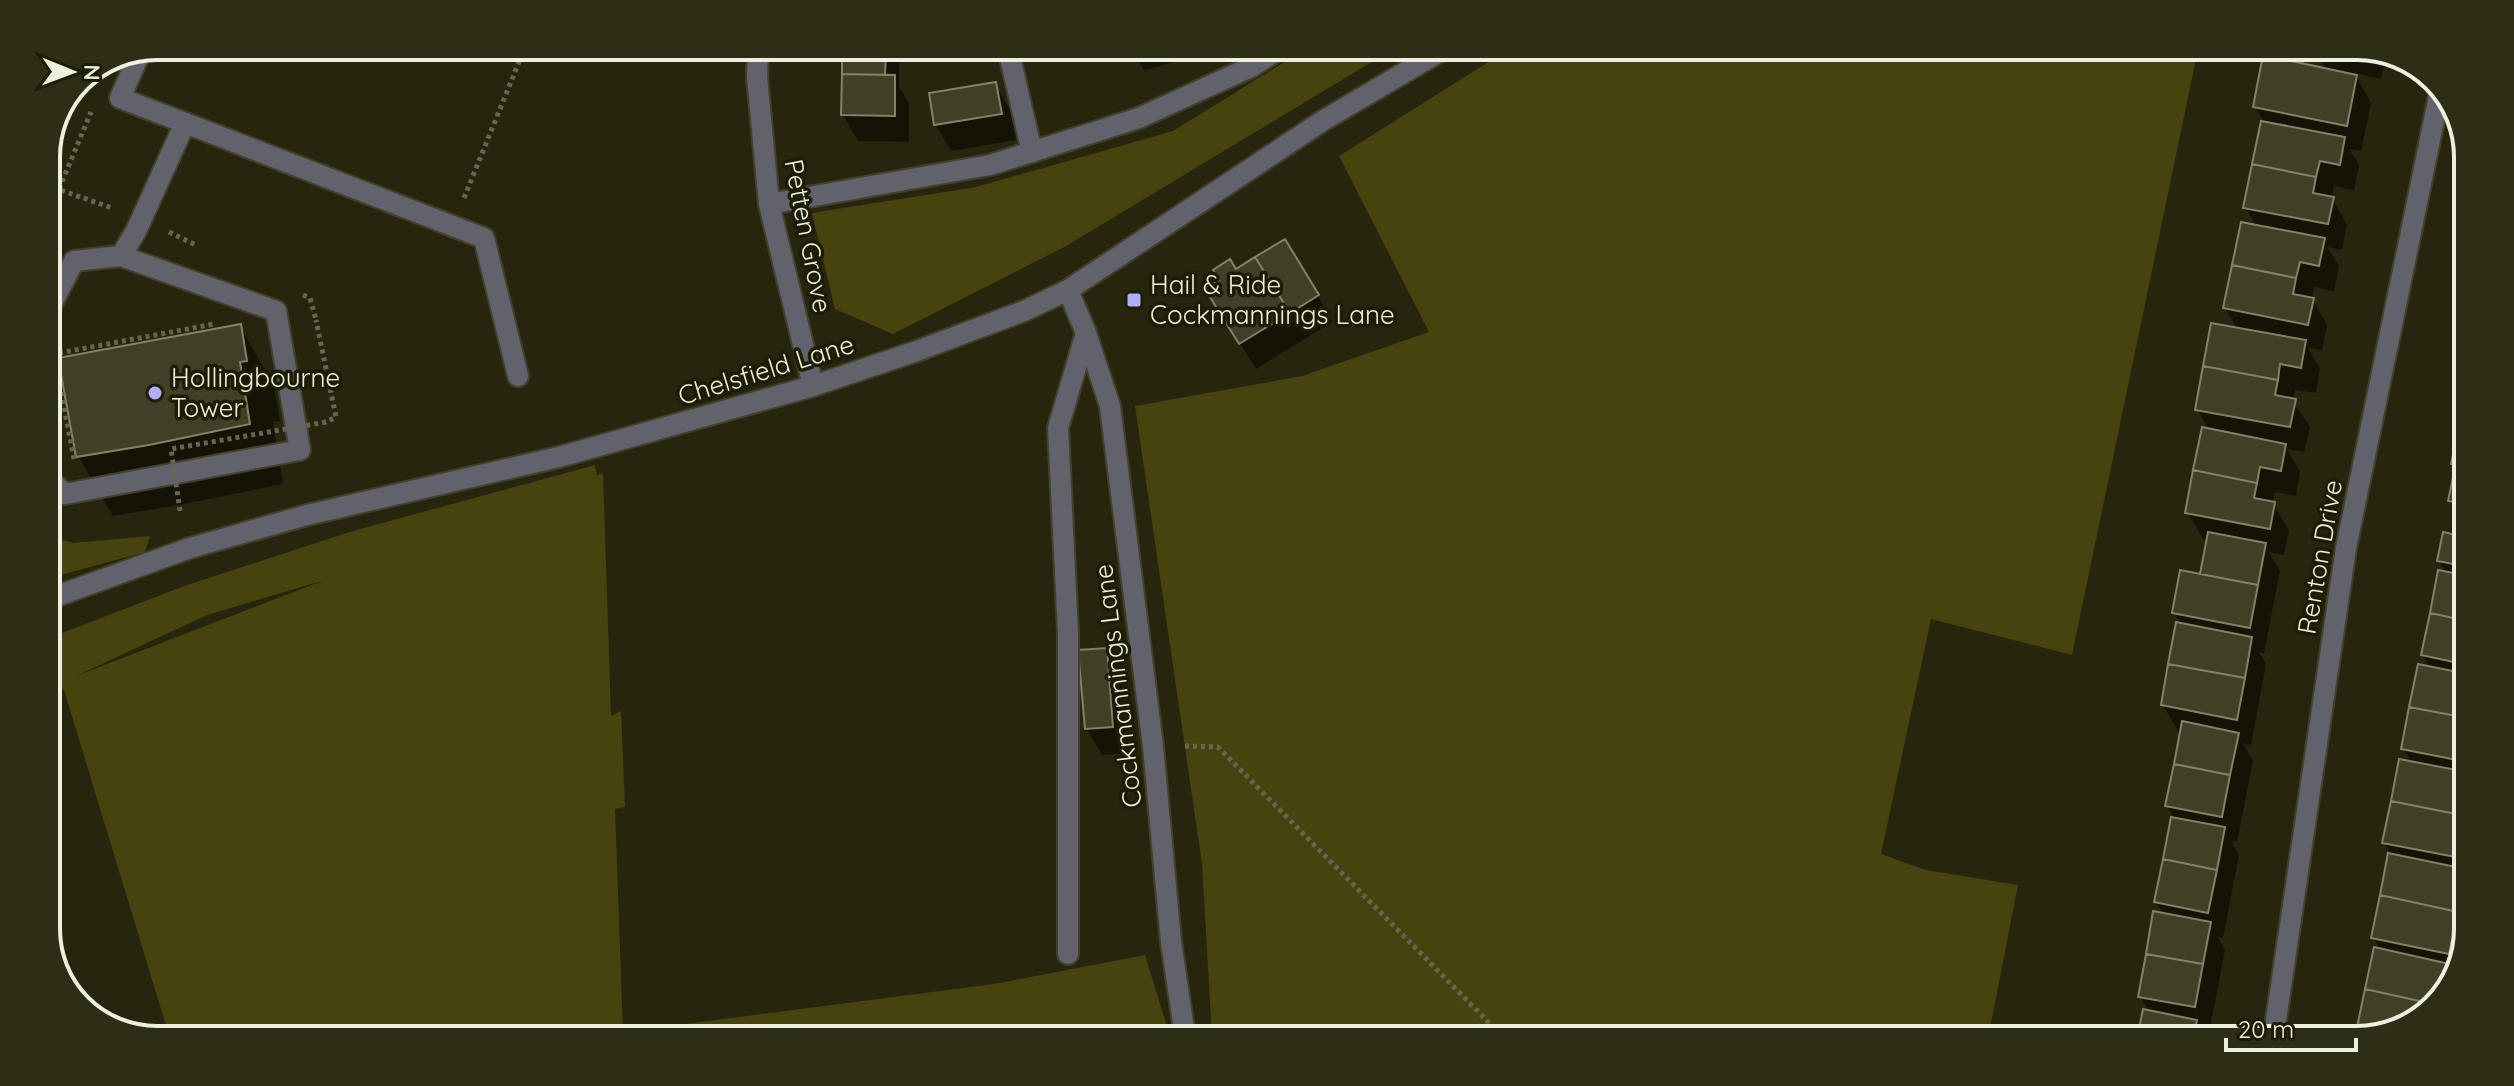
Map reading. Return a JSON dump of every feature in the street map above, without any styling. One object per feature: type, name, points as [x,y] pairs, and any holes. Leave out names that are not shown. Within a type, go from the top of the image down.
[{"type":"street","name":"Petten Grove","points":[[758,60],[769,204],[813,386]]},
{"type":"street","points":[[1011,60],[1032,152]]},
{"type":"street","points":[[769,204],[990,165],[1139,118],[1242,60]]},
{"type":"street","name":"Chelsfield Lane","points":[[60,595],[190,548],[307,515],[559,457],[813,386],[1010,317],[1068,290],[1324,120],[1426,60]]},
{"type":"street","points":[[136,63],[120,98],[484,238],[518,376]]},
{"type":"street","name":"Renton Drive","points":[[2275,1026],[2346,548],[2441,108]]},
{"type":"street","points":[[121,256],[185,123]]},
{"type":"street","points":[[60,288],[74,261],[121,256],[276,311],[300,450],[65,494],[60,490]]},
{"type":"street","name":"Cockmannings Lane","points":[[1068,290],[1110,406],[1153,746],[1171,942],[1184,1026]]},
{"type":"street","points":[[1068,954],[1068,633],[1058,428],[1086,333]]},
{"type":"path","points":[[453,226],[520,60]]},
{"type":"path","points":[[60,187],[91,112]]},
{"type":"path","points":[[60,189],[141,219]]},
{"type":"path","points":[[157,451],[326,422],[336,417],[316,320]]},
{"type":"path","points":[[60,353],[216,324]]},
{"type":"path","points":[[60,385],[75,462]]},
{"type":"path","points":[[171,449],[180,511]]},
{"type":"path","points":[[1153,746],[1218,747],[1492,1026]]},
{"type":"shaded area","points":[[1288,60],[1375,60],[1066,246],[893,334],[835,309],[812,213],[976,187],[1173,131]]},
{"type":"shaded area","points":[[1492,60],[2196,60],[2072,655],[1931,619],[1881,854],[1926,870],[2018,885],[1991,1026],[1211,1026],[1202,864],[1135,406],[1302,376],[1429,332],[1339,156]]},
{"type":"shaded area","points":[[595,465],[597,475],[603,473],[611,716],[621,711],[625,807],[615,809],[623,1026],[166,1026],[64,690],[60,685],[60,634],[187,585],[353,531]],"holes":[[[325,580],[76,676],[207,615]]]},
{"type":"shaded area","points":[[150,536],[145,552],[60,575],[60,540],[73,543]]},
{"type":"shaded area","points":[[1145,955],[1167,1026],[669,1026],[994,984]]},
{"type":"building","points":[[842,60],[886,60],[885,75],[842,74]]},
{"type":"building","points":[[2262,60],[2286,60],[2357,75],[2347,126],[2253,107]]},
{"type":"building","points":[[842,74],[895,75],[895,116],[841,115]]},
{"type":"building","points":[[996,82],[1002,114],[934,125],[929,93]]},
{"type":"building","points":[[2261,121],[2345,137],[2340,165],[2320,161],[2316,177],[2252,164]]},
{"type":"building","points":[[2252,164],[2316,177],[2313,193],[2334,197],[2328,224],[2243,208]]},
{"type":"building","points":[[2241,222],[2325,238],[2319,266],[2300,262],[2296,278],[2232,265]]},
{"type":"building","points":[[1285,239],[1319,295],[1290,313],[1255,257]]},
{"type":"building","points":[[1255,257],[1290,313],[1239,344],[1205,289],[1219,280],[1213,270],[1230,259],[1236,269]]},
{"type":"building","points":[[2232,265],[2296,278],[2293,294],[2314,298],[2308,325],[2223,308]]},
{"type":"building","points":[[2211,323],[2306,340],[2301,368],[2280,364],[2278,380],[2203,366]]},
{"type":"building","name":"Hollingbourne Tower","points":[[241,324],[247,361],[240,362],[250,424],[76,457],[60,358]]},
{"type":"building","points":[[2203,366],[2278,380],[2275,395],[2296,399],[2290,427],[2195,410]]},
{"type":"building","points":[[2202,427],[2286,444],[2281,471],[2260,467],[2257,483],[2193,470]]},
{"type":"building","points":[[2193,470],[2257,483],[2254,498],[2275,502],[2270,529],[2185,513]]},
{"type":"building","points":[[2454,473],[2454,502],[2448,501]]},
{"type":"building","points":[[2208,532],[2266,543],[2258,585],[2200,574]]},
{"type":"building","points":[[2443,532],[2454,534],[2454,564],[2437,561]]},
{"type":"building","points":[[2180,570],[2258,585],[2250,628],[2172,613]]},
{"type":"building","points":[[2438,570],[2454,573],[2454,618],[2430,613]]},
{"type":"building","points":[[2430,613],[2454,618],[2454,662],[2421,655]]},
{"type":"building","points":[[2176,622],[2252,637],[2245,678],[2168,664]]},
{"type":"building","points":[[1107,648],[1113,727],[1085,729],[1078,650]]},
{"type":"building","points":[[2168,664],[2245,678],[2237,720],[2161,705]]},
{"type":"building","points":[[2418,664],[2454,671],[2454,715],[2409,707]]},
{"type":"building","points":[[2409,707],[2454,715],[2454,759],[2401,749]]},
{"type":"building","points":[[2182,721],[2239,733],[2230,775],[2174,764]]},
{"type":"building","points":[[2399,759],[2454,769],[2454,814],[2391,801]]},
{"type":"building","points":[[2174,764],[2230,775],[2222,817],[2165,806]]},
{"type":"building","points":[[2391,801],[2454,814],[2454,857],[2382,843]]},
{"type":"building","points":[[2171,817],[2225,827],[2217,870],[2163,859]]},
{"type":"building","points":[[2388,853],[2454,867],[2454,911],[2380,895]]},
{"type":"building","points":[[2163,859],[2217,870],[2208,913],[2154,902]]},
{"type":"building","points":[[2380,895],[2454,911],[2449,954],[2371,938]]},
{"type":"building","points":[[2153,911],[2211,922],[2203,964],[2146,954]]},
{"type":"building","points":[[2374,947],[2448,964],[2441,978],[2421,1001],[2365,989]]},
{"type":"building","points":[[2146,954],[2203,964],[2195,1007],[2138,997]]},
{"type":"building","points":[[2365,989],[2421,1001],[2394,1019],[2357,1026]]},
{"type":"building","points":[[2143,1009],[2197,1020],[2196,1026],[2140,1026]]},
{"type":"place","name":"Hail & Ride Cockmannings Lane","points":[[1134,300]]},
{"type":"place","name":"Hollingbourne Tower","points":[[155,393]]}]
